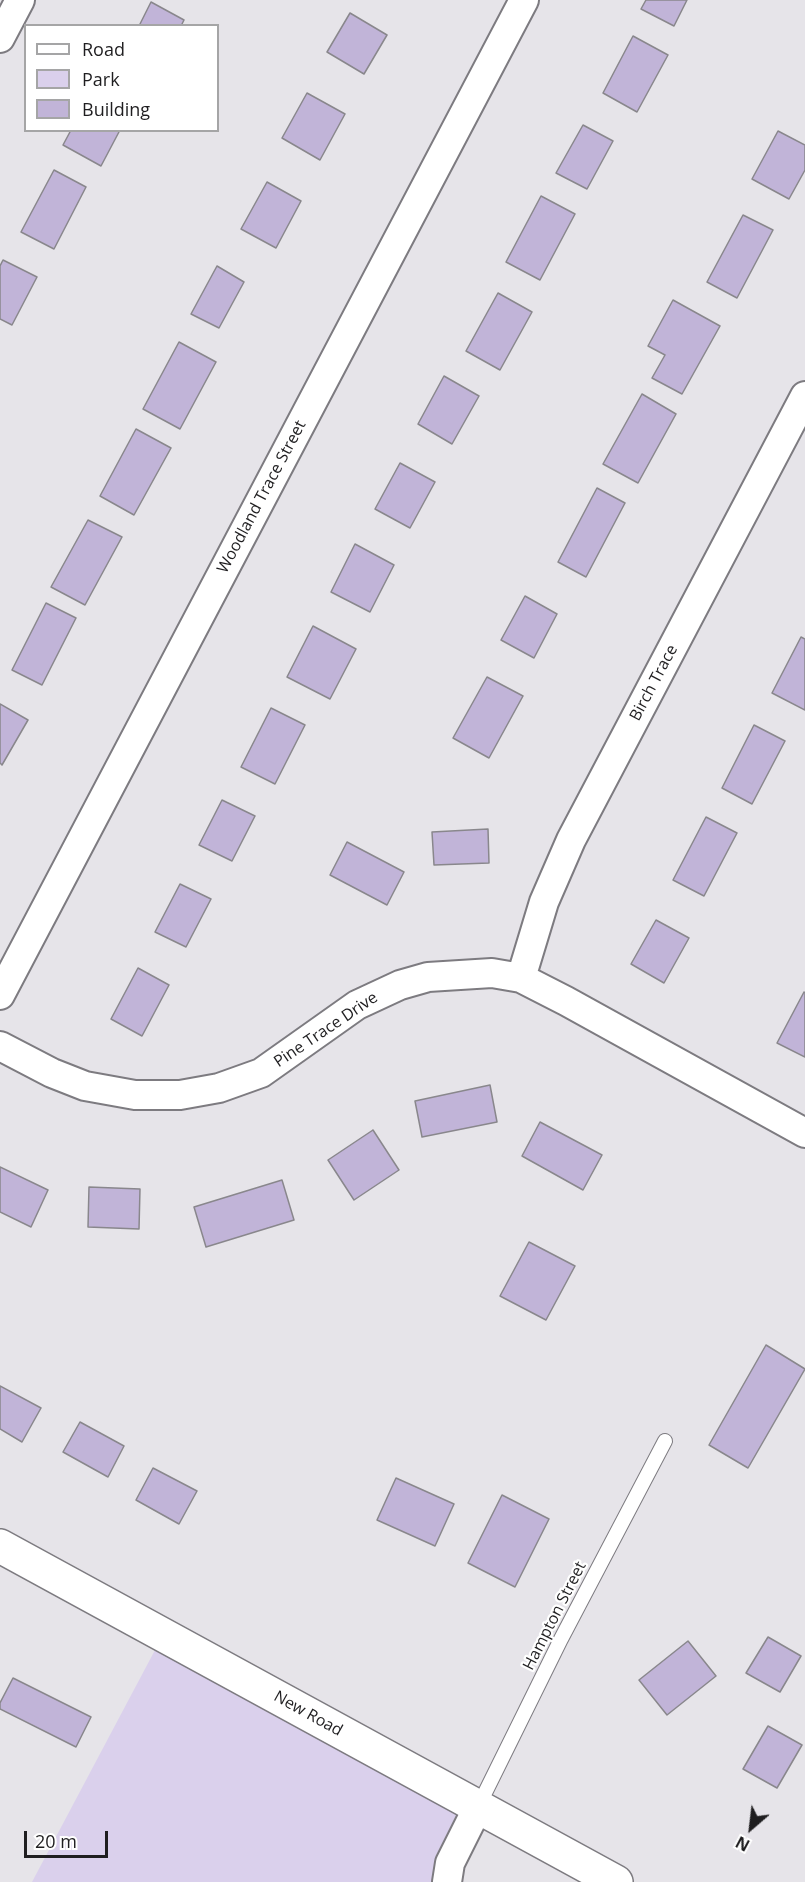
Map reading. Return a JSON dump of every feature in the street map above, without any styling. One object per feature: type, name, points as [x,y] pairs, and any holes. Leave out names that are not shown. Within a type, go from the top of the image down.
[{"type":"street","points":[[0,38],[20,0]]},
{"type":"street","name":"Woodland Trace Street","points":[[0,995],[524,0]]},
{"type":"street","name":"Birch Trace","points":[[521,978],[543,902],[571,840],[805,396]]},
{"type":"street","name":"Pine Trace Drive","points":[[0,1046],[52,1073],[85,1086],[135,1095],[180,1095],[219,1088],[261,1073],[357,1005],[400,985],[428,977],[462,973],[521,978],[805,1133]]},
{"type":"street","name":"New Road","points":[[0,1546],[616,1882]]},
{"type":"street","points":[[447,1882],[450,1863],[478,1806]]},
{"type":"lane","name":"Hampton Street","points":[[478,1806],[561,1639],[665,1441]]},
{"type":"green space","points":[[163,1635],[478,1807],[447,1882],[32,1882]]},
{"type":"building","points":[[646,0],[687,0],[674,26],[641,9]]},
{"type":"building","points":[[151,2],[184,20],[182,24],[140,24]]},
{"type":"building","points":[[350,13],[387,35],[364,74],[327,52]]},
{"type":"building","points":[[633,36],[668,55],[637,112],[603,93]]},
{"type":"building","points":[[307,93],[345,114],[320,160],[282,138]]},
{"type":"building","points":[[583,125],[613,141],[587,189],[556,173]]},
{"type":"building","points":[[778,131],[805,145],[805,170],[789,199],[752,179]]},
{"type":"building","points":[[70,132],[119,132],[101,166],[63,145]]},
{"type":"building","points":[[54,170],[86,187],[54,249],[21,232]]},
{"type":"building","points":[[267,182],[301,201],[276,248],[241,229]]},
{"type":"building","points":[[541,196],[575,214],[540,280],[506,262]]},
{"type":"building","points":[[743,215],[773,230],[737,298],[707,282]]},
{"type":"building","points":[[3,260],[37,277],[12,325],[0,319],[0,266]]},
{"type":"building","points":[[217,266],[244,282],[219,328],[191,314]]},
{"type":"building","points":[[498,293],[532,312],[500,370],[466,351]]},
{"type":"building","points":[[673,300],[720,326],[682,394],[652,378],[665,355],[648,346]]},
{"type":"building","points":[[179,342],[216,362],[180,429],[143,409]]},
{"type":"building","points":[[444,376],[479,396],[452,444],[418,424]]},
{"type":"building","points":[[642,394],[676,414],[638,483],[603,464]]},
{"type":"building","points":[[136,429],[171,448],[134,515],[100,496]]},
{"type":"building","points":[[400,463],[435,482],[410,528],[375,509]]},
{"type":"building","points":[[597,488],[625,503],[586,577],[558,562]]},
{"type":"building","points":[[88,520],[122,537],[85,605],[51,587]]},
{"type":"building","points":[[355,544],[394,565],[370,612],[331,592]]},
{"type":"building","points":[[525,596],[557,614],[534,658],[501,640]]},
{"type":"building","points":[[46,603],[76,618],[42,685],[12,670]]},
{"type":"building","points":[[313,626],[356,649],[330,699],[287,677]]},
{"type":"building","points":[[801,637],[805,639],[805,710],[772,693]]},
{"type":"building","points":[[487,677],[523,696],[489,758],[453,738]]},
{"type":"building","points":[[0,704],[28,720],[2,765],[0,763]]},
{"type":"building","points":[[271,708],[305,725],[275,784],[241,767]]},
{"type":"building","points":[[754,725],[785,741],[752,804],[722,788]]},
{"type":"building","points":[[222,800],[255,816],[232,861],[199,845]]},
{"type":"building","points":[[706,817],[737,833],[704,896],[673,880]]},
{"type":"building","points":[[488,829],[489,863],[434,865],[432,832]]},
{"type":"building","points":[[347,842],[404,872],[387,905],[330,875]]},
{"type":"building","points":[[180,884],[211,899],[186,947],[155,932]]},
{"type":"building","points":[[656,920],[689,938],[664,983],[631,964]]},
{"type":"building","points":[[138,968],[169,985],[142,1036],[111,1019]]},
{"type":"building","points":[[805,993],[805,1057],[777,1043]]},
{"type":"building","points":[[490,1085],[497,1122],[422,1137],[415,1101]]},
{"type":"building","points":[[540,1122],[602,1155],[583,1190],[522,1156]]},
{"type":"building","points":[[373,1130],[399,1170],[354,1200],[328,1160]]},
{"type":"building","points":[[0,1167],[48,1190],[31,1227],[0,1212]]},
{"type":"building","points":[[282,1180],[294,1220],[206,1247],[194,1207]]},
{"type":"building","points":[[89,1187],[140,1189],[139,1229],[88,1227]]},
{"type":"building","points":[[529,1242],[575,1266],[546,1320],[500,1296]]},
{"type":"building","points":[[766,1345],[805,1369],[748,1468],[709,1445]]},
{"type":"building","points":[[0,1386],[41,1408],[22,1442],[0,1429]]},
{"type":"building","points":[[80,1422],[124,1446],[108,1477],[63,1452]]},
{"type":"building","points":[[153,1468],[197,1491],[179,1524],[136,1500]]},
{"type":"building","points":[[396,1478],[454,1504],[435,1546],[377,1520]]},
{"type":"building","points":[[502,1495],[549,1519],[515,1587],[468,1563]]},
{"type":"building","points":[[768,1637],[801,1656],[780,1692],[746,1673]]},
{"type":"building","points":[[688,1641],[716,1676],[667,1715],[639,1680]]},
{"type":"building","points":[[13,1678],[91,1717],[76,1747],[0,1709],[0,1703]]},
{"type":"building","points":[[768,1726],[802,1745],[777,1788],[743,1769]]}]
